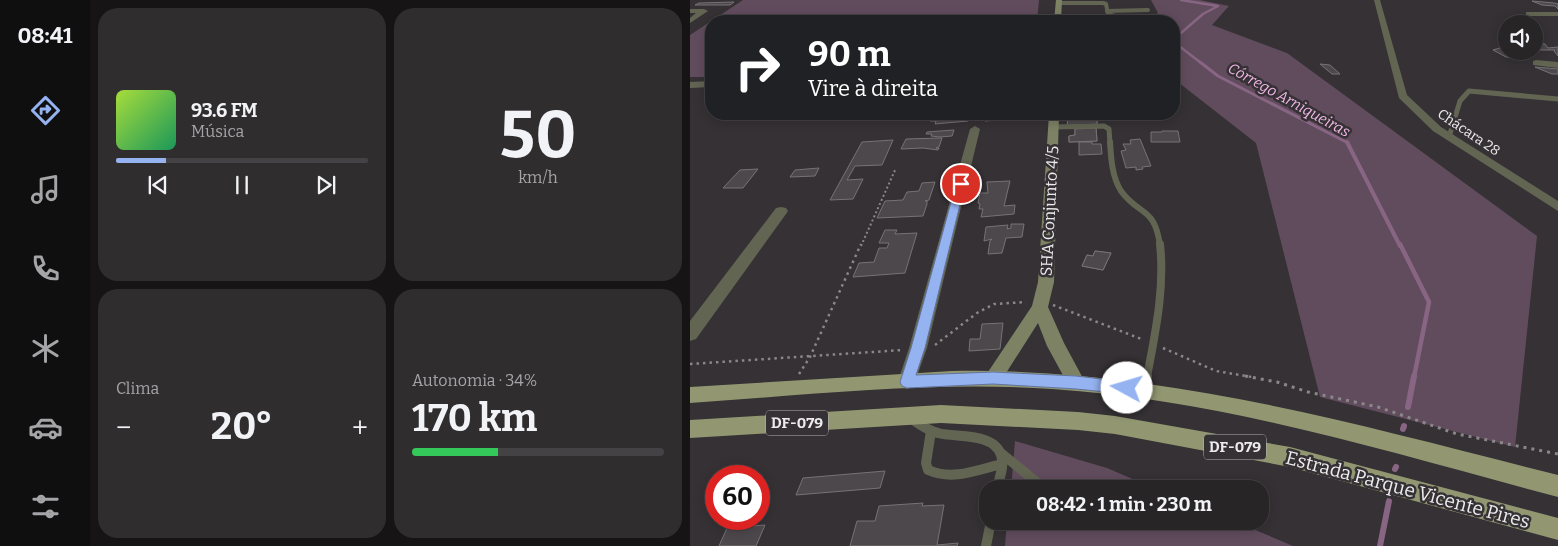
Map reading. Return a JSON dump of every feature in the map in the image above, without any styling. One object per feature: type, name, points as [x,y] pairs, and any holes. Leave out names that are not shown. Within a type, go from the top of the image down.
[{"type":"main road","name":"DF-079","points":[[690,395],[993,378],[1076,382],[1144,390],[1284,417],[1558,486]]},
{"type":"main road","name":"Estrada Parque Vicente Pires","points":[[690,429],[905,416],[958,415],[1078,421],[1115,425],[1290,457],[1558,529]]},
{"type":"street","name":"Chácara 28","points":[[1377,0],[1400,94],[1429,122],[1449,137],[1558,207]]},
{"type":"street","points":[[1058,15],[1059,1]]},
{"type":"street","points":[[690,11],[704,11],[690,21]]},
{"type":"street","points":[[1529,14],[1558,14]]},
{"type":"street","points":[[1536,63],[1558,66]]},
{"type":"street","points":[[690,85],[705,84]]},
{"type":"street","name":"SHA Conjunto 4/5","points":[[993,378],[1041,304],[1046,282],[1054,121]]},
{"type":"street","points":[[907,382],[918,348],[975,129]]},
{"type":"street","points":[[690,334],[781,211]]},
{"type":"street","points":[[1041,304],[1056,346],[1076,382]]},
{"type":"lane","points":[[1059,1],[1104,3],[1106,4],[1108,14],[1111,15]]},
{"type":"lane","points":[[1107,11],[1148,10]]},
{"type":"lane","points":[[1449,137],[1460,101],[1469,91],[1480,90],[1558,100]]},
{"type":"lane","points":[[1054,121],[1104,126],[1110,129],[1117,185],[1128,199],[1140,206],[1152,218],[1161,245],[1159,308],[1144,390]]},
{"type":"lane","points":[[905,416],[931,431],[981,440],[998,448],[1002,459],[998,480]]},
{"type":"lane","points":[[931,431],[926,464],[928,470],[934,474],[942,477],[953,476],[1002,459]]},
{"type":"lane","points":[[1002,459],[1031,480]]},
{"type":"lane","points":[[986,546],[989,530]]},
{"type":"path","points":[[791,388],[810,357],[896,168]]},
{"type":"path","points":[[690,364],[892,352],[918,348],[935,345],[977,313],[994,304],[1041,304],[1153,344],[1216,371],[1277,382],[1308,392],[1378,407],[1457,434],[1558,454]]},
{"type":"shaded area","points":[[743,0],[1039,0],[1038,15],[720,15]]},
{"type":"shaded area","points":[[1151,0],[1200,0],[1229,6],[1212,25],[1287,53],[1537,236],[1515,447],[1320,397],[1256,143],[1180,84],[1180,15],[1158,15]]},
{"type":"shaded area","points":[[705,25],[705,77],[690,77],[690,35]]},
{"type":"shaded area","points":[[1015,441],[1107,468],[1135,480],[1012,480]]},
{"type":"shaded area","points":[[1006,530],[1255,530],[1293,546],[1005,546]]},
{"type":"building","points":[[1532,1],[1558,4],[1558,9],[1555,6],[1542,5]]},
{"type":"building","points":[[734,2],[730,5],[695,5],[699,3]]},
{"type":"building","points":[[1543,44],[1548,48],[1558,47],[1558,56],[1555,50],[1543,50]]},
{"type":"building","points":[[1320,64],[1330,65],[1340,74],[1332,74]]},
{"type":"building","points":[[1535,67],[1558,69],[1558,74],[1552,74]]},
{"type":"building","points":[[969,120],[935,124],[936,121],[930,121]]},
{"type":"building","points":[[1068,120],[1097,120],[1097,124],[1067,127]]},
{"type":"building","points":[[1068,120],[1097,120],[1097,124],[1067,127]]},
{"type":"building","points":[[1096,128],[1097,141],[1069,142],[1069,136],[1075,135],[1075,129]]},
{"type":"building","points":[[1096,128],[1097,141],[1069,142],[1069,136],[1075,135],[1075,129]]},
{"type":"building","points":[[954,130],[952,136],[940,137],[926,134],[927,132]]},
{"type":"building","points":[[1178,131],[1180,142],[1151,142],[1151,132]]},
{"type":"building","points":[[942,138],[939,147],[936,148],[939,148],[938,150],[923,148],[901,149],[906,139]]},
{"type":"building","points":[[1140,139],[1151,166],[1136,170],[1136,167],[1126,168],[1121,151],[1126,150],[1123,144],[1131,144],[1130,140]]},
{"type":"building","points":[[893,140],[882,165],[855,166],[847,180],[863,179],[853,199],[830,200],[862,142]]},
{"type":"building","points":[[1079,142],[1101,144],[1102,154],[1079,155]]},
{"type":"building","points":[[819,168],[815,176],[790,177],[795,170]]},
{"type":"building","points":[[758,169],[743,188],[723,188],[740,170]]},
{"type":"building","points":[[1010,181],[1004,206],[1015,205],[1014,214],[981,217],[983,209],[979,209],[980,204],[978,203],[980,193],[988,193],[987,182]]},
{"type":"building","points":[[935,182],[929,200],[925,201],[927,201],[927,204],[923,216],[877,218],[885,201],[903,200],[907,192],[919,191],[922,183]]},
{"type":"building","points":[[1011,224],[1024,224],[1022,237],[1006,238],[1002,253],[988,254],[992,239],[984,241],[986,227],[1008,225],[1007,229],[1011,228]]},
{"type":"building","points":[[885,230],[897,230],[895,234],[917,233],[905,273],[853,277],[859,263],[874,262],[879,248],[887,248],[889,243],[879,243]]},
{"type":"building","points":[[1095,251],[1111,253],[1103,270],[1082,266],[1087,255],[1093,256]]},
{"type":"building","points":[[1095,251],[1111,253],[1103,270],[1082,266],[1087,255],[1093,256]]},
{"type":"building","points":[[1003,323],[1000,349],[969,351],[970,339],[980,339],[982,324]]},
{"type":"building","points":[[885,471],[880,488],[796,495],[803,478]]},
{"type":"building","points":[[923,503],[922,506],[944,505],[937,545],[958,543],[957,546],[850,546],[857,521],[875,521],[879,506]]},
{"type":"building","points":[[726,530],[763,530],[756,546],[719,546]]},
{"type":"waterway","name":"Córrego Arniqueiras","points":[[1180,34],[1203,14],[1218,6],[1181,0]]},
{"type":"waterway","name":"Córrego Arniqueiras","points":[[1180,47],[1201,63]]},
{"type":"waterway","name":"Córrego Arniqueiras","points":[[1200,62],[1218,76],[1347,143]]},
{"type":"waterway","name":"Córrego Arniqueiras","points":[[1347,143],[1400,246]]},
{"type":"waterway","points":[[1400,244],[1429,302],[1414,377]]},
{"type":"waterway","points":[[1408,407],[1414,376]]},
{"type":"waterway","points":[[1380,546],[1389,501]]},
{"type":"route","points":[[961,184],[918,348],[907,382],[993,378],[1076,382],[1127,388]]}]
